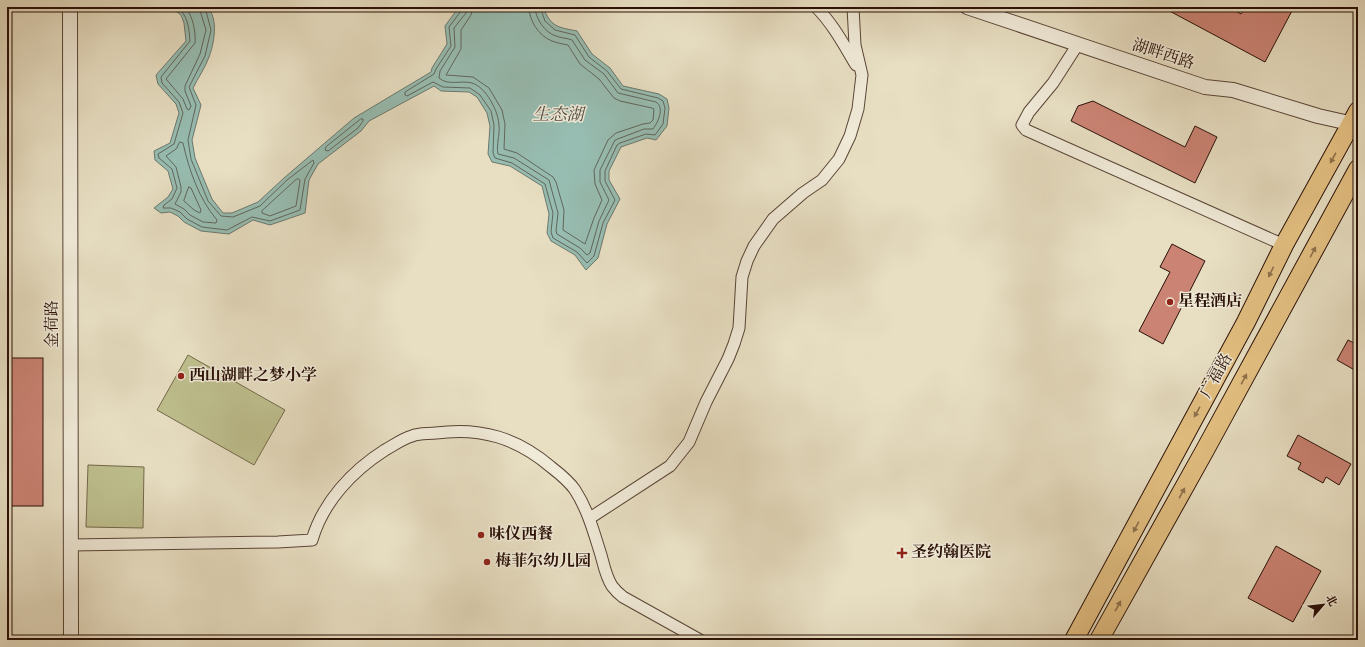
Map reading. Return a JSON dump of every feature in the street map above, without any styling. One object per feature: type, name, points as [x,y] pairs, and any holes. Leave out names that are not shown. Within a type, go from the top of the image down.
[{"type":"main road","name":"广福路","points":[[1074,640],[1246,322],[1284,245],[1356,120]]},
{"type":"main road","name":"广福路","points":[[1099,640],[1205,450],[1358,169]]},
{"type":"street","name":"金荷路","points":[[70,7],[71,640]]},
{"type":"street","points":[[816,7],[824,14],[862,74]]},
{"type":"street","points":[[590,518],[670,466],[689,442],[706,402],[734,344],[739,328],[742,277],[754,246],[773,219],[803,193],[822,180],[839,159],[850,136],[858,109],[862,74],[855,45],[853,7]]},
{"type":"street","name":"湖畔西路","points":[[967,7],[1205,87],[1233,90],[1318,116],[1356,120]]},
{"type":"street","points":[[1078,44],[1053,83],[1029,112],[1022,126],[1026,130],[1284,245]]},
{"type":"street","points":[[71,545],[278,542],[312,540],[315,528],[327,506],[352,475],[370,460],[413,435],[443,432],[477,432],[505,438],[537,454],[562,476],[575,490],[590,518],[607,575],[613,588],[623,597],[700,640]]},
{"type":"green space","points":[[188,355],[285,410],[254,465],[157,410]]},
{"type":"green space","points":[[88,465],[144,467],[143,528],[86,527]]},
{"type":"water","name":"生态湖","points":[[171,7],[207,7],[213,18],[214,38],[211,52],[206,65],[193,88],[201,105],[192,140],[195,158],[212,199],[223,213],[232,213],[258,202],[354,118],[431,72],[447,44],[445,26],[459,7],[543,7],[549,19],[556,25],[577,31],[592,54],[610,68],[623,86],[659,94],[667,99],[669,108],[667,126],[656,140],[647,138],[621,147],[609,171],[609,180],[620,199],[607,224],[598,258],[586,270],[575,255],[551,241],[547,233],[549,214],[542,186],[510,166],[492,162],[488,154],[490,126],[487,113],[477,97],[469,92],[441,91],[434,86],[369,121],[361,131],[318,164],[309,180],[305,213],[270,225],[253,220],[229,234],[201,231],[184,222],[178,216],[170,212],[161,213],[154,208],[168,197],[173,189],[168,171],[155,160],[154,151],[170,143],[179,113],[176,104],[158,84],[156,75],[186,41],[184,23],[181,15]]},
{"type":"building","points":[[1162,7],[1229,7],[1241,14],[1245,7],[1294,7],[1265,62]]},
{"type":"building","points":[[1093,101],[1185,147],[1195,126],[1217,137],[1195,183],[1071,121],[1078,106]]},
{"type":"building","name":"星程酒店","points":[[1172,244],[1205,261],[1163,344],[1139,331],[1170,272],[1160,267]]},
{"type":"building","points":[[1348,340],[1358,345],[1358,372],[1337,360]]},
{"type":"building","points":[[9,358],[43,358],[43,506],[9,506]]},
{"type":"building","points":[[1298,435],[1351,464],[1339,485],[1326,477],[1323,483],[1298,469],[1301,463],[1287,456]]},
{"type":"building","points":[[1276,546],[1321,571],[1293,622],[1248,598]]},
{"type":"place","name":"星程酒店","points":[[1170,302]]},
{"type":"place","name":"西山湖畔之梦小学","points":[[181,376]]},
{"type":"place","name":"味仪西餐","points":[[481,535]]},
{"type":"place","name":"圣约翰医院","points":[[902,553]]},
{"type":"place","name":"梅菲尔幼儿园","points":[[487,562]]}]
